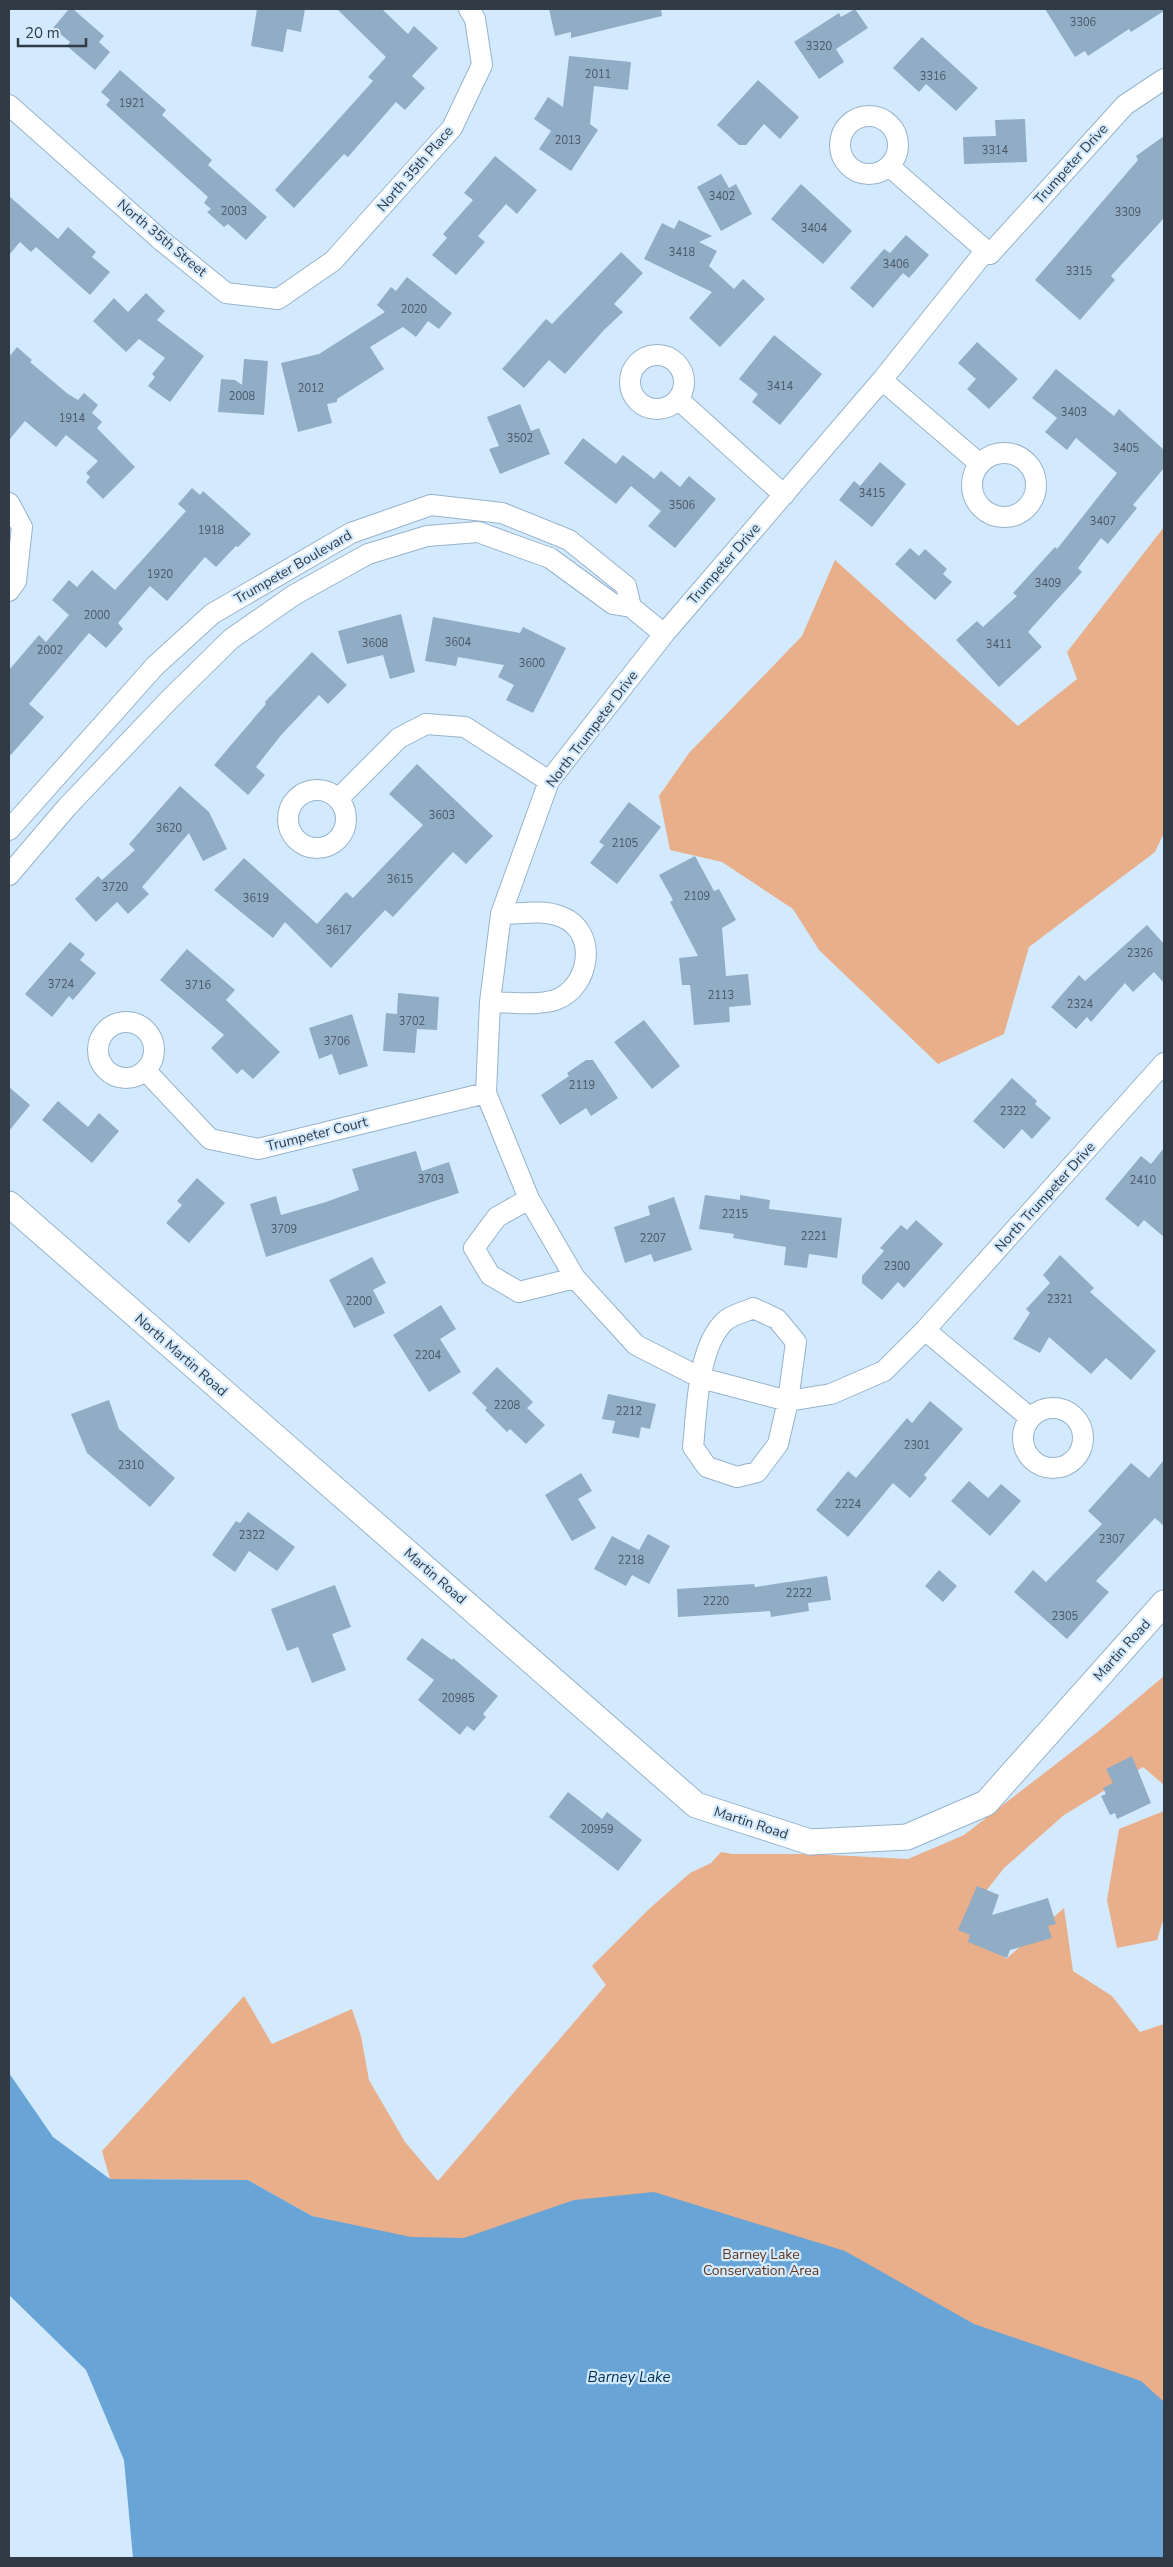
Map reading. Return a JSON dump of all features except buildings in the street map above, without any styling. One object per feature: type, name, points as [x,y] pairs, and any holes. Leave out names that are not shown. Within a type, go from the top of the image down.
[{"type":"street","name":"North 35th Place","points":[[333,261],[452,128],[482,65],[475,19],[469,9]]},
{"type":"street","name":"Trumpeter Drive","points":[[664,634],[882,380],[986,250],[990,254],[1125,105],[1164,79]]},
{"type":"street","name":"North 35th Street","points":[[9,105],[162,241],[226,293],[278,299],[333,261]]},
{"type":"street","points":[[890,167],[986,250]]},
{"type":"street","points":[[882,380],[980,464]]},
{"type":"street","points":[[679,400],[784,494]]},
{"type":"street","points":[[9,503],[22,527],[16,581],[9,591]]},
{"type":"street","name":"Trumpeter Boulevard","points":[[9,830],[155,666],[212,614],[351,532],[431,505],[502,513],[569,540],[626,586],[631,607]]},
{"type":"street","name":"Trumpeter Boulevard","points":[[9,875],[67,807],[169,700],[231,639],[294,595],[368,554],[427,536],[478,532],[550,558],[613,604],[631,607],[664,634]]},
{"type":"street","name":"North Trumpeter Drive","points":[[664,634],[549,781],[501,914],[490,1002],[486,1092],[529,1199],[575,1278],[636,1346],[701,1378],[788,1400],[831,1394],[884,1370],[925,1330],[1164,1063]]},
{"type":"street","points":[[338,799],[399,738],[426,724],[465,728],[549,781]]},
{"type":"street","points":[[490,1002],[554,1000],[570,992],[582,978],[586,962],[585,944],[577,928],[564,917],[547,912],[501,914]]},
{"type":"street","name":"Trumpeter Court","points":[[145,1070],[210,1139],[258,1148],[486,1092]]},
{"type":"street","points":[[529,1199],[497,1217],[474,1248],[490,1275],[519,1292],[575,1278]]},
{"type":"street","name":"North Martin Road","points":[[9,1204],[355,1504]]},
{"type":"street","points":[[753,1308],[777,1319],[796,1342],[788,1400],[778,1444],[757,1472],[737,1477],[706,1467],[692,1447],[701,1378],[712,1339],[725,1320],[753,1308]]},
{"type":"street","points":[[925,1330],[1029,1418]]},
{"type":"street","name":"Martin Road","points":[[355,1504],[696,1805],[810,1842],[907,1837],[986,1803],[1164,1604]]},
{"type":"green space","points":[[1164,527],[1164,833],[1155,852],[1029,947],[1004,1034],[938,1064],[819,950],[793,909],[722,862],[670,850],[659,796],[689,753],[802,636],[835,560],[1018,726],[1077,679],[1067,652]]},
{"type":"green space","name":"Barney Lake Conservation Area","points":[[1164,1676],[1164,1785],[1143,1767],[1064,1815],[1004,1868],[965,1918],[1006,1959],[1064,1908],[1073,1971],[1112,1996],[1140,2032],[1164,2024],[1164,2558],[393,2234],[312,2216],[248,2180],[110,2179],[102,2151],[244,1996],[272,2044],[352,2009],[361,2036],[369,2080],[405,2142],[438,2181],[606,1985],[592,1966],[649,1909],[690,1873],[711,1863],[721,1852],[732,1854],[813,1854],[908,1859],[964,1835],[1100,1730]]},
{"type":"green space","points":[[1164,1811],[1164,1917],[1157,1940],[1117,1948],[1107,1900],[1119,1829]]},
{"type":"water","name":"Barney Lake","points":[[9,2073],[53,2137],[110,2179],[248,2180],[312,2216],[411,2237],[464,2238],[574,2200],[654,2192],[845,2251],[974,2324],[1141,2381],[1164,2402],[1164,2558],[133,2558],[124,2460],[86,2370],[9,2295]]}]
